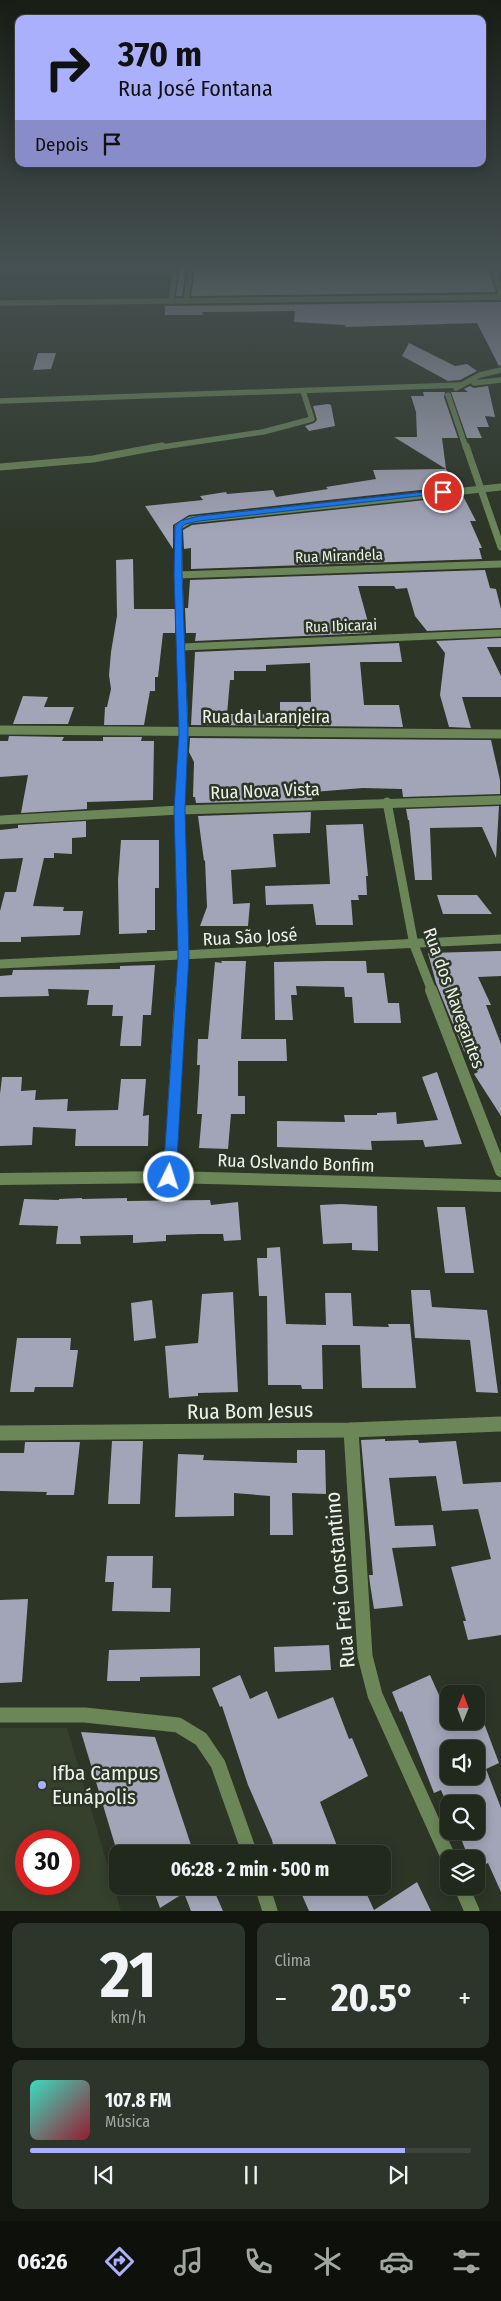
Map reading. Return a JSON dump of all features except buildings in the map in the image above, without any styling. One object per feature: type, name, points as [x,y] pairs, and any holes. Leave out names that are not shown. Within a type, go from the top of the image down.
[{"type":"street","points":[[448,395],[450,391],[480,375],[501,370]]},
{"type":"street","points":[[448,395],[475,383],[501,380]]},
{"type":"street","points":[[0,402],[462,386]]},
{"type":"street","points":[[0,467],[93,459],[175,444],[263,432],[300,424],[312,419],[303,391]]},
{"type":"street","points":[[448,395],[501,547]]},
{"type":"street","points":[[169,1177],[183,956],[180,810],[184,733],[178,527],[182,523],[199,519],[501,487]]},
{"type":"street","name":"Rua Mirandela","points":[[178,575],[501,564]]},
{"type":"street","name":"Rua Ibicarai","points":[[182,647],[501,633]]},
{"type":"street","name":"Rua da Laranjeira","points":[[0,730],[184,733],[501,734]]},
{"type":"street","name":"Rua Nova Vista","points":[[0,820],[180,810],[387,802],[501,800]]},
{"type":"street","name":"Rua dos Navegantes","points":[[387,802],[414,945],[501,1171]]},
{"type":"street","name":"Rua São José","points":[[0,964],[414,945],[501,939]]},
{"type":"street","name":"Rua Oslvando Bonfim","points":[[0,1179],[169,1177],[501,1186]]},
{"type":"street","name":"Rua Bom Jesus","points":[[0,1433],[351,1430],[501,1424]]},
{"type":"street","name":"Rua Frei Constantino","points":[[351,1430],[365,1656],[374,1695],[445,1850]]},
{"type":"street","points":[[0,1715],[85,1715],[178,1725],[201,1739],[218,1764],[247,1845]]},
{"type":"street","points":[[265,1895],[270,1911]]},
{"type":"street","points":[[465,1895],[472,1911]]},
{"type":"shaded area","name":"Ifba Campus Eunápolis","points":[[0,1728],[67,1728],[109,1870],[109,1895],[116,1895],[121,1911],[0,1911]]},
{"type":"place","name":"Ifba Campus Eunápolis","points":[[42,1785]]},
{"type":"route","points":[[169,1177],[183,956],[180,810],[184,733],[178,527],[190,520],[443,492]]}]
